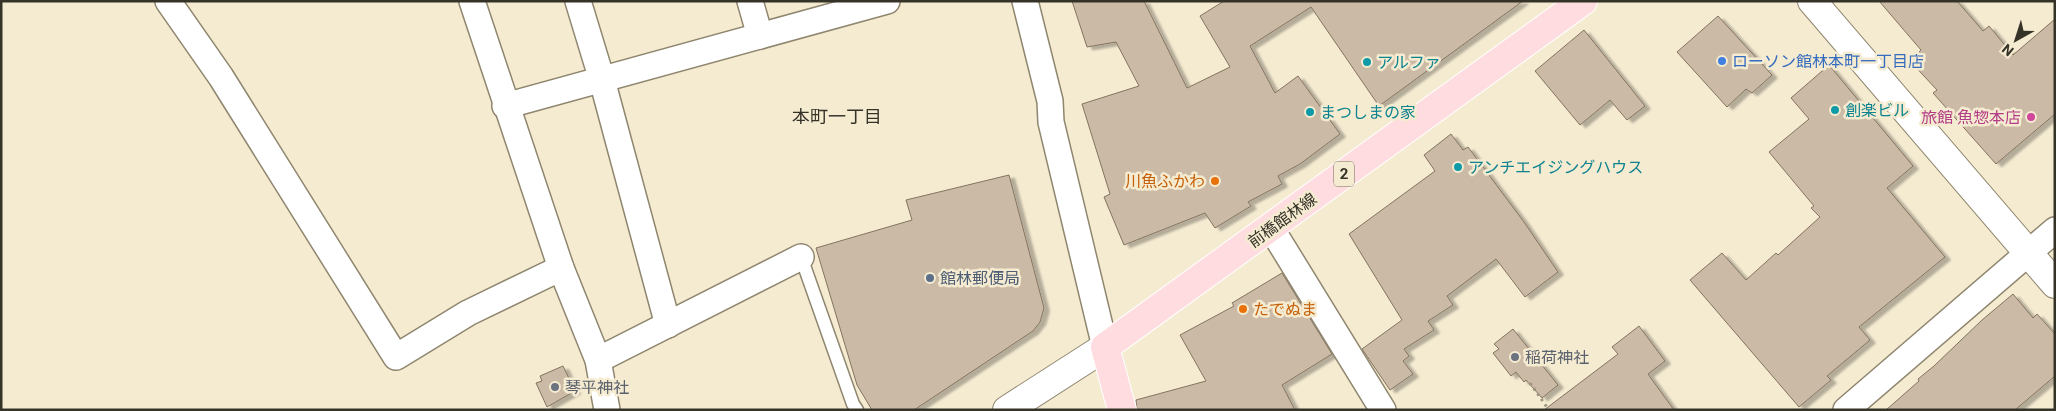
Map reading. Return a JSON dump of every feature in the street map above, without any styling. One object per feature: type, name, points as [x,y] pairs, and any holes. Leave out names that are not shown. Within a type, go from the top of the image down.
[{"type":"main road","name":"前橋館林線","points":[[1105,347],[1583,1]]},
{"type":"main road","points":[[1105,347],[1122,410]]},
{"type":"street","points":[[168,1],[221,78],[396,357],[468,313],[560,268]]},
{"type":"street","points":[[472,1],[560,268],[598,360],[606,410]]},
{"type":"street","points":[[578,1],[602,80],[668,325]]},
{"type":"street","points":[[750,1],[760,36]]},
{"type":"street","points":[[506,106],[888,1]]},
{"type":"street","points":[[1007,410],[1105,347],[1051,122],[1050,101],[1025,1]]},
{"type":"street","points":[[1812,1],[2055,284]]},
{"type":"street","points":[[1271,228],[1383,410]]},
{"type":"street","points":[[1846,410],[2055,230]]},
{"type":"street","points":[[598,360],[801,257]]},
{"type":"lane","points":[[801,257],[853,404],[857,410]]},
{"type":"path","points":[[1530,383],[1549,410]]},
{"type":"building","points":[[1072,1],[1144,1],[1187,88],[1230,67],[1200,16],[1224,1],[1523,1],[1379,106],[1311,7],[1250,46],[1275,93],[1298,76],[1340,134],[1300,164],[1278,176],[1282,184],[1248,202],[1251,206],[1215,228],[1205,213],[1124,245],[1104,197],[1110,194],[1082,104],[1139,86],[1116,42],[1087,47]]},
{"type":"building","points":[[1879,1],[1957,1],[1983,31],[1989,26],[2013,55],[2055,19],[2055,114],[1996,164],[1933,93],[1937,90],[1910,61],[1921,50]]},
{"type":"building","name":"ローソン館林本町一丁目店","points":[[1718,16],[1772,75],[1752,93],[1746,89],[1727,107],[1677,52]]},
{"type":"building","points":[[1584,30],[1645,106],[1627,120],[1610,100],[1580,125],[1535,71]]},
{"type":"building","points":[[1829,65],[1913,166],[1887,188],[1945,257],[1859,327],[1870,340],[1827,376],[1831,380],[1799,407],[1690,280],[1722,253],[1746,280],[1776,253],[1778,255],[1820,217],[1811,208],[1814,206],[1769,152],[1809,119],[1791,98]]},
{"type":"building","points":[[1451,134],[1463,150],[1468,147],[1524,222],[1558,272],[1525,297],[1496,259],[1447,296],[1453,305],[1428,321],[1434,330],[1404,349],[1409,356],[1403,361],[1413,374],[1390,390],[1362,349],[1402,320],[1349,234],[1435,171],[1424,155]]},
{"type":"building","name":"館林郵便局","points":[[1009,175],[1044,308],[1040,322],[1033,331],[914,410],[872,410],[857,385],[816,248],[912,220],[906,200]]},
{"type":"building","points":[[1282,273],[1332,354],[1282,385],[1295,410],[1137,410],[1136,400],[1206,381],[1180,335],[1234,306],[1232,303]]},
{"type":"building","points":[[2013,294],[2033,318],[2037,314],[2055,334],[2055,376],[2015,410],[1886,410],[1982,320]]},
{"type":"building","points":[[1639,326],[1665,361],[1648,374],[1674,410],[1544,410],[1618,354],[1612,347]]},
{"type":"building","name":"稲荷神社","points":[[1513,329],[1558,385],[1542,398],[1516,372],[1511,376],[1493,353],[1499,349],[1494,344]]},
{"type":"building","name":"琴平神社","points":[[563,366],[575,391],[547,407],[536,383],[542,381],[540,376]]},
{"type":"place","name":"ローソン館林本町一丁目店","points":[[1722,61]]},
{"type":"place","name":"アルファ","points":[[1367,62]]},
{"type":"place","name":"創楽ビル","points":[[1835,110]]},
{"type":"place","name":"まつしまの家","points":[[1310,112]]},
{"type":"place","name":"旅館 魚惣本店","points":[[2031,117]]},
{"type":"place","name":"アンチエイジングハウス","points":[[1458,167]]},
{"type":"place","name":"川魚ふかわ","points":[[1215,181]]},
{"type":"place","name":"館林郵便局","points":[[930,278]]},
{"type":"place","name":"たでぬま","points":[[1243,309]]},
{"type":"place","name":"稲荷神社","points":[[1515,357]]},
{"type":"place","name":"琴平神社","points":[[555,387]]},
{"type":"district","name":"本町一丁目","points":[[837,117]]}]
